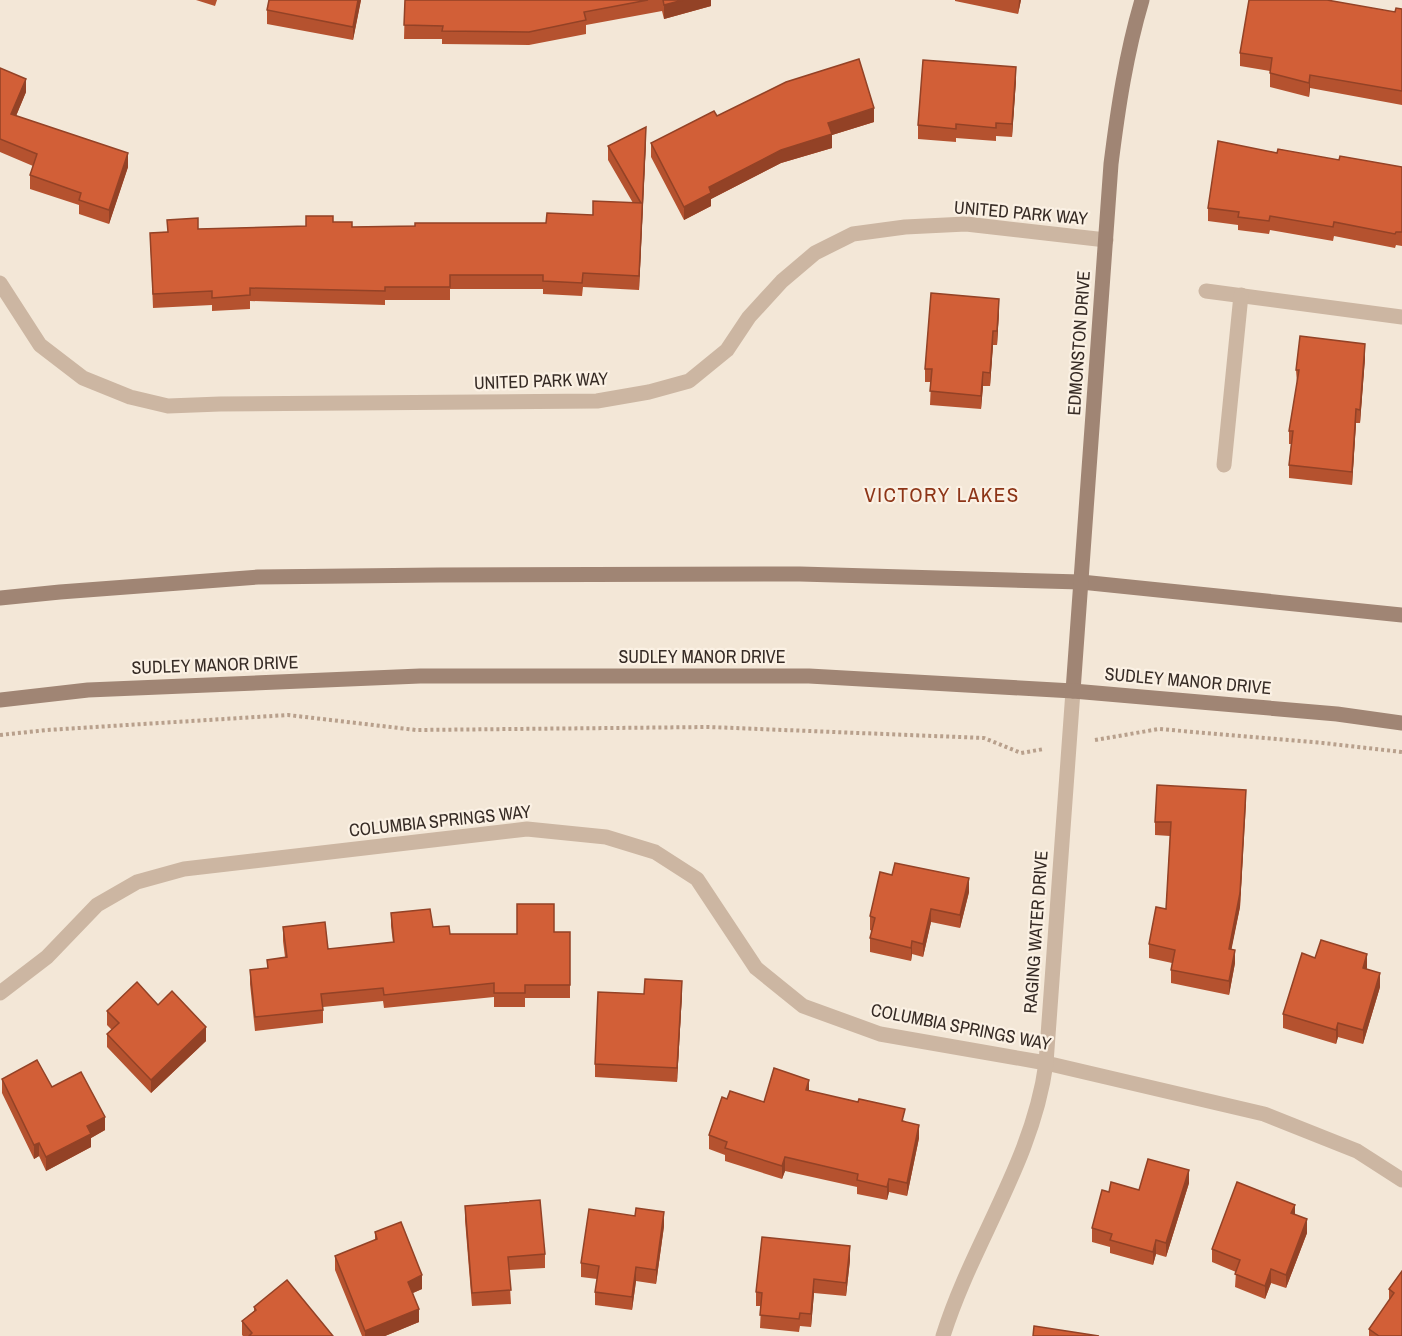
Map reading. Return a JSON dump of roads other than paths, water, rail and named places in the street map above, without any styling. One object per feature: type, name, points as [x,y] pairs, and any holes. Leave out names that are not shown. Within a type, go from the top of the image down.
[{"type":"main road","name":"EDMONSTON DRIVE","points":[[1073,691],[1111,164],[1117,109],[1130,38],[1142,0]]},
{"type":"main road","points":[[0,598],[258,578],[800,573],[1081,582],[1402,615]]},
{"type":"main road","name":"SUDLEY MANOR DRIVE","points":[[0,700],[88,690],[420,676],[809,676],[1073,691],[1337,714],[1402,723]]},
{"type":"street","name":"UNITED PARK WAY","points":[[0,283],[40,345],[83,378],[130,397],[168,406],[597,401],[649,392],[689,381],[727,350],[748,317],[782,281],[815,253],[853,234],[905,227],[966,224],[1106,240]]},
{"type":"street","points":[[1206,291],[1402,317]]},
{"type":"street","points":[[1224,465],[1241,295]]},
{"type":"street","name":"RAGING WATER DRIVE","points":[[943,1336],[1014,1172],[1042,1089],[1046,1063],[1073,691]]},
{"type":"street","name":"COLUMBIA SPRINGS WAY","points":[[0,993],[47,957],[97,905],[137,882],[184,869],[527,829],[606,837],[655,852],[697,879],[756,968],[803,1006],[880,1034],[1046,1063],[1264,1114],[1357,1151],[1402,1180]]},
{"type":"district","name":"VICTORY LAKES","points":[[942,495]]}]
